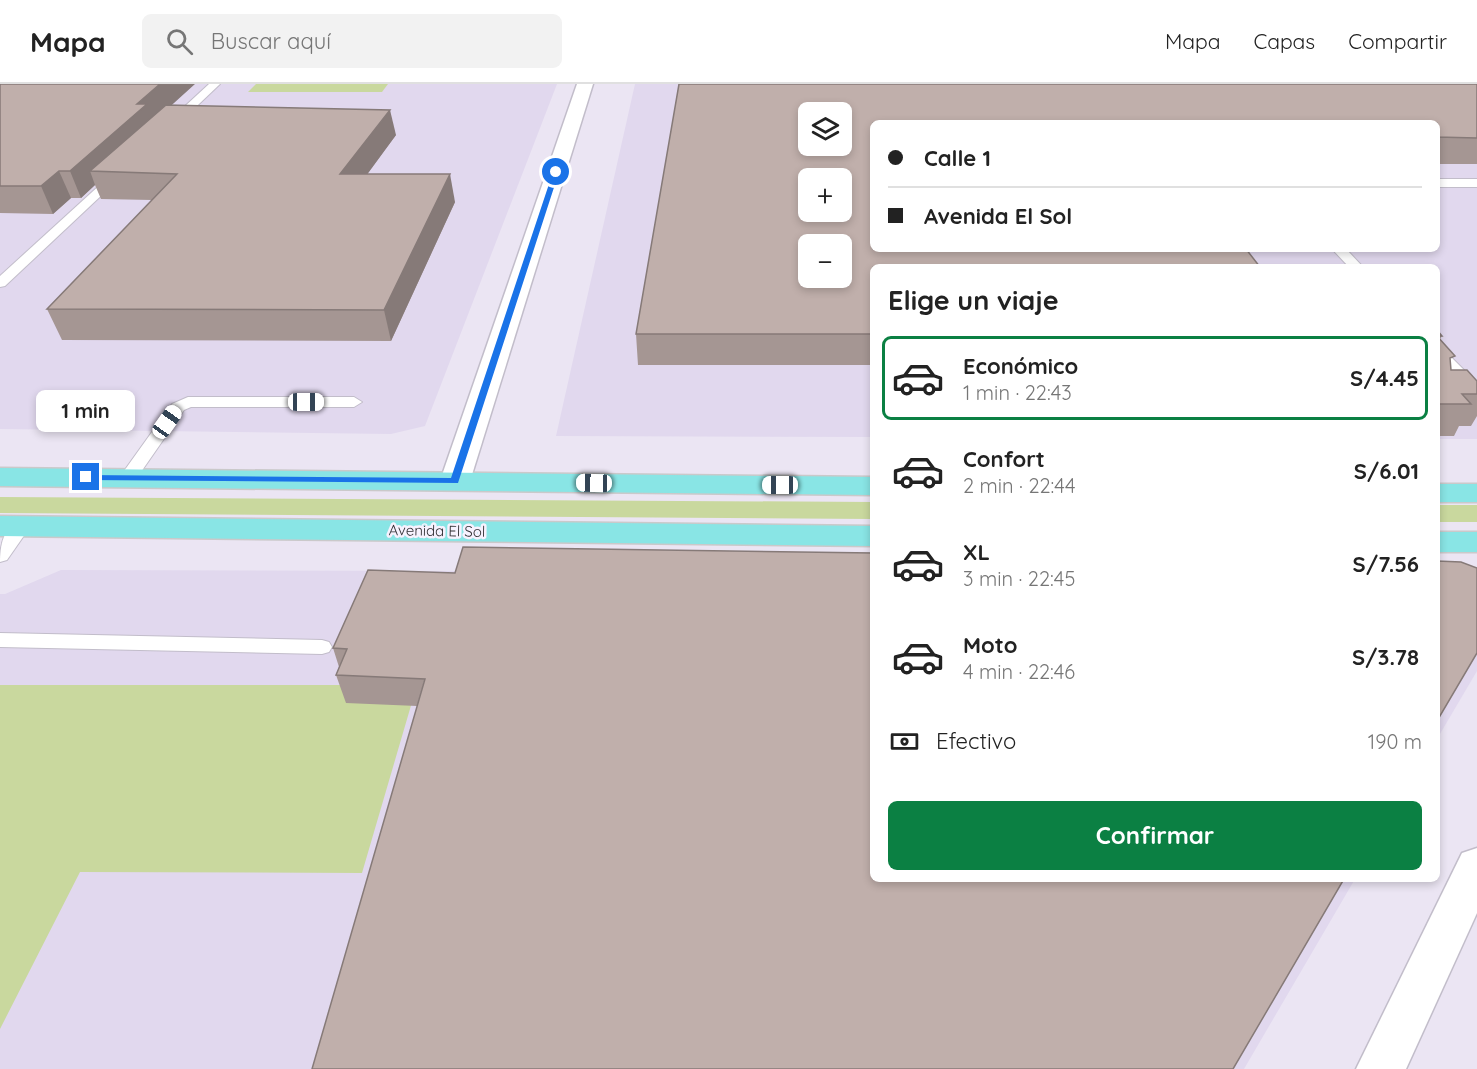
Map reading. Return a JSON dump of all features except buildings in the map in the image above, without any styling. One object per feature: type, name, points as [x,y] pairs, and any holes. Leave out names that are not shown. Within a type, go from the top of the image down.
[{"type":"main road","points":[[0,477],[870,486]]},
{"type":"main road","points":[[1440,492],[1477,493]]},
{"type":"main road","name":"Avenida El Sol","points":[[11,527],[870,536]]},
{"type":"main road","points":[[1440,542],[1477,542]]},
{"type":"street","points":[[455,481],[585,84]]},
{"type":"street","points":[[1381,1069],[1477,866]]},
{"type":"lane","points":[[164,131],[215,84]]},
{"type":"lane","points":[[0,283],[122,170]]},
{"type":"lane","points":[[1440,183],[1477,183]]},
{"type":"lane","points":[[1342,252],[1353,264]]},
{"type":"lane","points":[[1440,354],[1477,393]]},
{"type":"lane","points":[[1457,394],[1477,393]]},
{"type":"lane","points":[[128,478],[178,407],[188,402],[354,402]]},
{"type":"lane","points":[[0,556],[11,527]]},
{"type":"lane","points":[[0,640],[322,646]]},
{"type":"shaded area","points":[[0,84],[557,84],[425,426],[391,434],[0,429]]},
{"type":"shaded area","points":[[635,84],[1477,84],[1477,439],[1440,439],[1440,264],[870,264],[870,437],[556,436]]},
{"type":"shaded area","points":[[61,570],[464,571],[870,877],[870,882],[1353,882],[1244,1069],[0,1069],[0,594],[5,594]]},
{"type":"shaded area","points":[[1440,586],[1477,586],[1477,671],[1440,734]]},
{"type":"green space","points":[[256,84],[388,84],[382,92],[248,92]]},
{"type":"green space","points":[[0,497],[870,502],[870,519],[0,513]]},
{"type":"green space","points":[[1440,505],[1477,505],[1477,522],[1440,522]]},
{"type":"green space","points":[[0,685],[417,685],[362,873],[80,872],[0,1029]]},
{"type":"route","points":[[86,477],[455,481],[556,172]]}]
